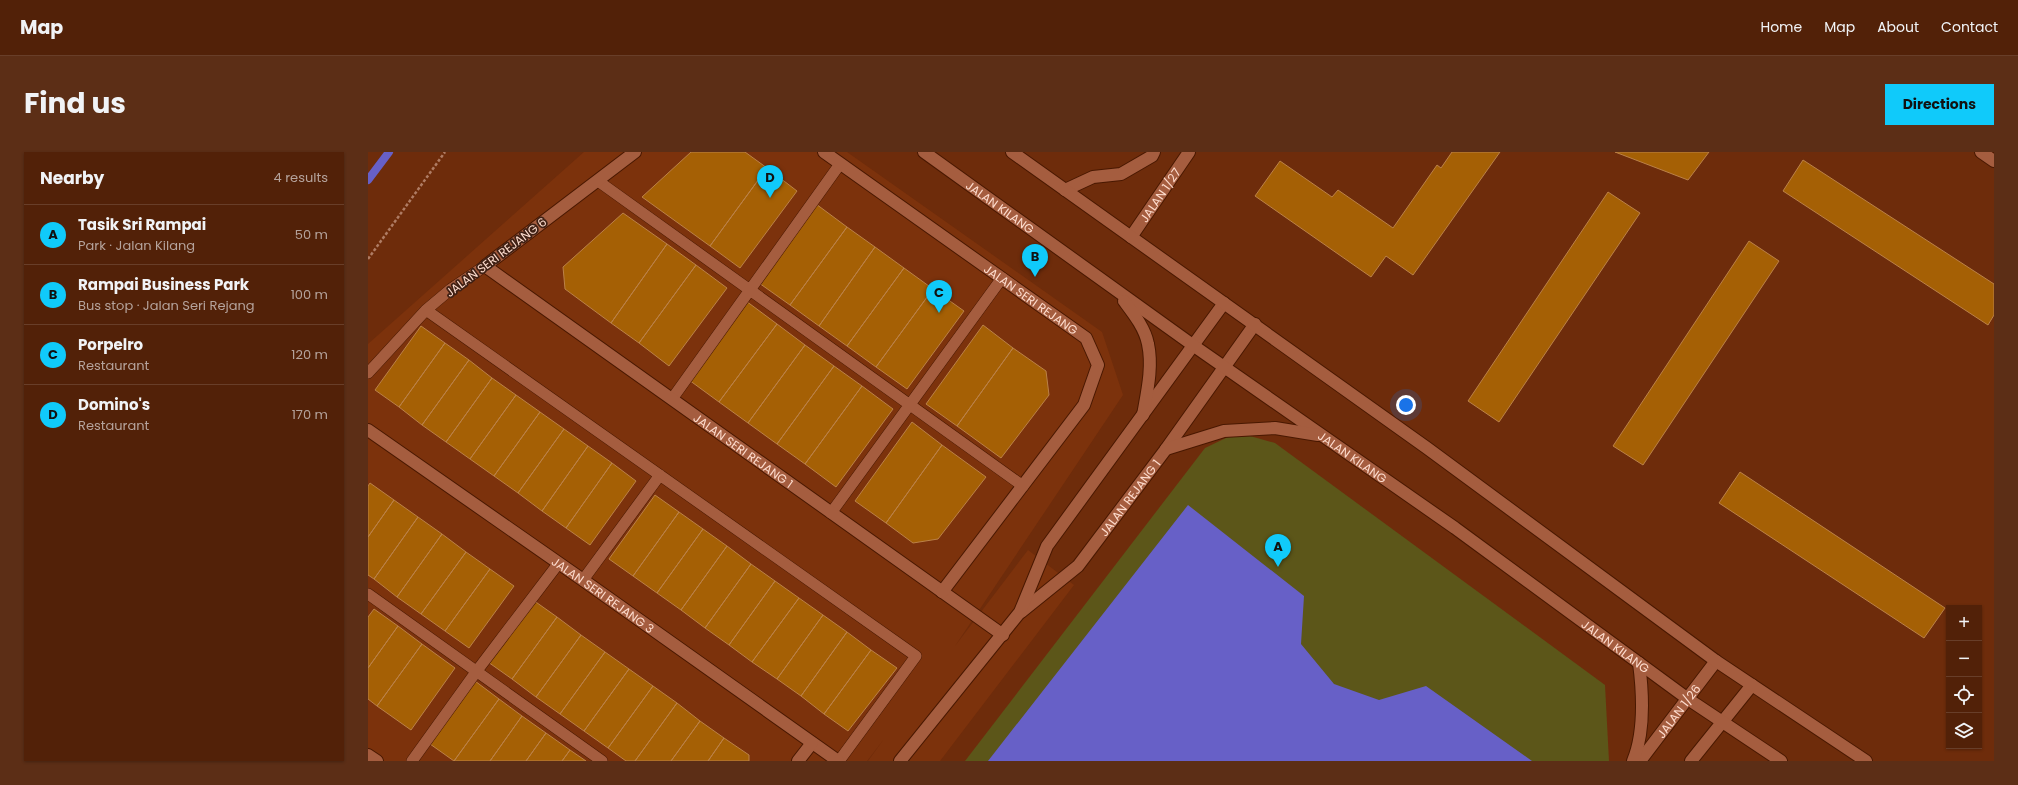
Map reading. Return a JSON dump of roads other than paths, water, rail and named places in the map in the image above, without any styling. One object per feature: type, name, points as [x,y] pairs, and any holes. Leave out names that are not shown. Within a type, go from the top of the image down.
[{"type":"street","name":"JALAN SERI REJANG 6","points":[[485,266],[635,152]]},
{"type":"street","name":"JALAN SERI REJANG","points":[[824,152],[1086,338],[1098,365],[1084,405],[942,592]]},
{"type":"street","name":"JALAN KILANG","points":[[924,152],[1224,368],[1455,528],[1688,699],[1781,761]]},
{"type":"street","points":[[1012,152],[1255,324],[1716,661],[1866,761]]},
{"type":"street","points":[[1065,190],[1093,177],[1121,174],[1152,156],[1154,152]]},
{"type":"street","name":"JALAN 1/27","points":[[1131,237],[1189,152]]},
{"type":"street","points":[[1981,152],[1994,161]]},
{"type":"street","name":"JALAN SERI REJANG 1","points":[[485,266],[1003,635]]},
{"type":"street","points":[[1117,292],[1137,318],[1148,342],[1150,368],[1143,415]]},
{"type":"street","name":"JALAN REJANG 1","points":[[900,761],[1020,612],[1047,546],[1224,303]]},
{"type":"street","name":"JALAN REJANG 1","points":[[1020,612],[1078,566],[1166,449],[1255,324]]},
{"type":"street","points":[[1166,449],[1224,431],[1275,428],[1322,435]]},
{"type":"street","name":"JALAN SERI REJANG 3","points":[[368,430],[558,564],[584,580],[838,761]]},
{"type":"street","name":"JALAN 1/26","points":[[1640,761],[1716,661]]},
{"type":"street","points":[[1633,761],[1638,750],[1642,705],[1639,663]]},
{"type":"street","points":[[1691,761],[1752,685]]},
{"type":"street","points":[[798,761],[812,743]]},
{"type":"street","points":[[368,755],[377,761]]},
{"type":"street","points":[[1773,761],[1781,761]]},
{"type":"lane","points":[[672,399],[840,164]]},
{"type":"lane","points":[[598,181],[1023,486]]},
{"type":"lane","name":"JALAN SERI REJANG 6","points":[[368,373],[426,310],[452,289],[485,266]]},
{"type":"lane","points":[[831,513],[1002,278]]},
{"type":"lane","points":[[426,310],[916,656],[838,761]]},
{"type":"lane","points":[[584,580],[660,475]]},
{"type":"lane","points":[[412,761],[476,672],[558,564]]},
{"type":"lane","points":[[368,594],[602,761]]},
{"type":"waterway","points":[[368,180],[389,152]]},
{"type":"place","name":"Domino's","points":[[770,198]]},
{"type":"place","name":"Rampai Business Park","points":[[1035,277]]},
{"type":"place","name":"Porpelro","points":[[939,313]]},
{"type":"place","name":"Tasik Sri Rampai","points":[[1278,567]]}]
